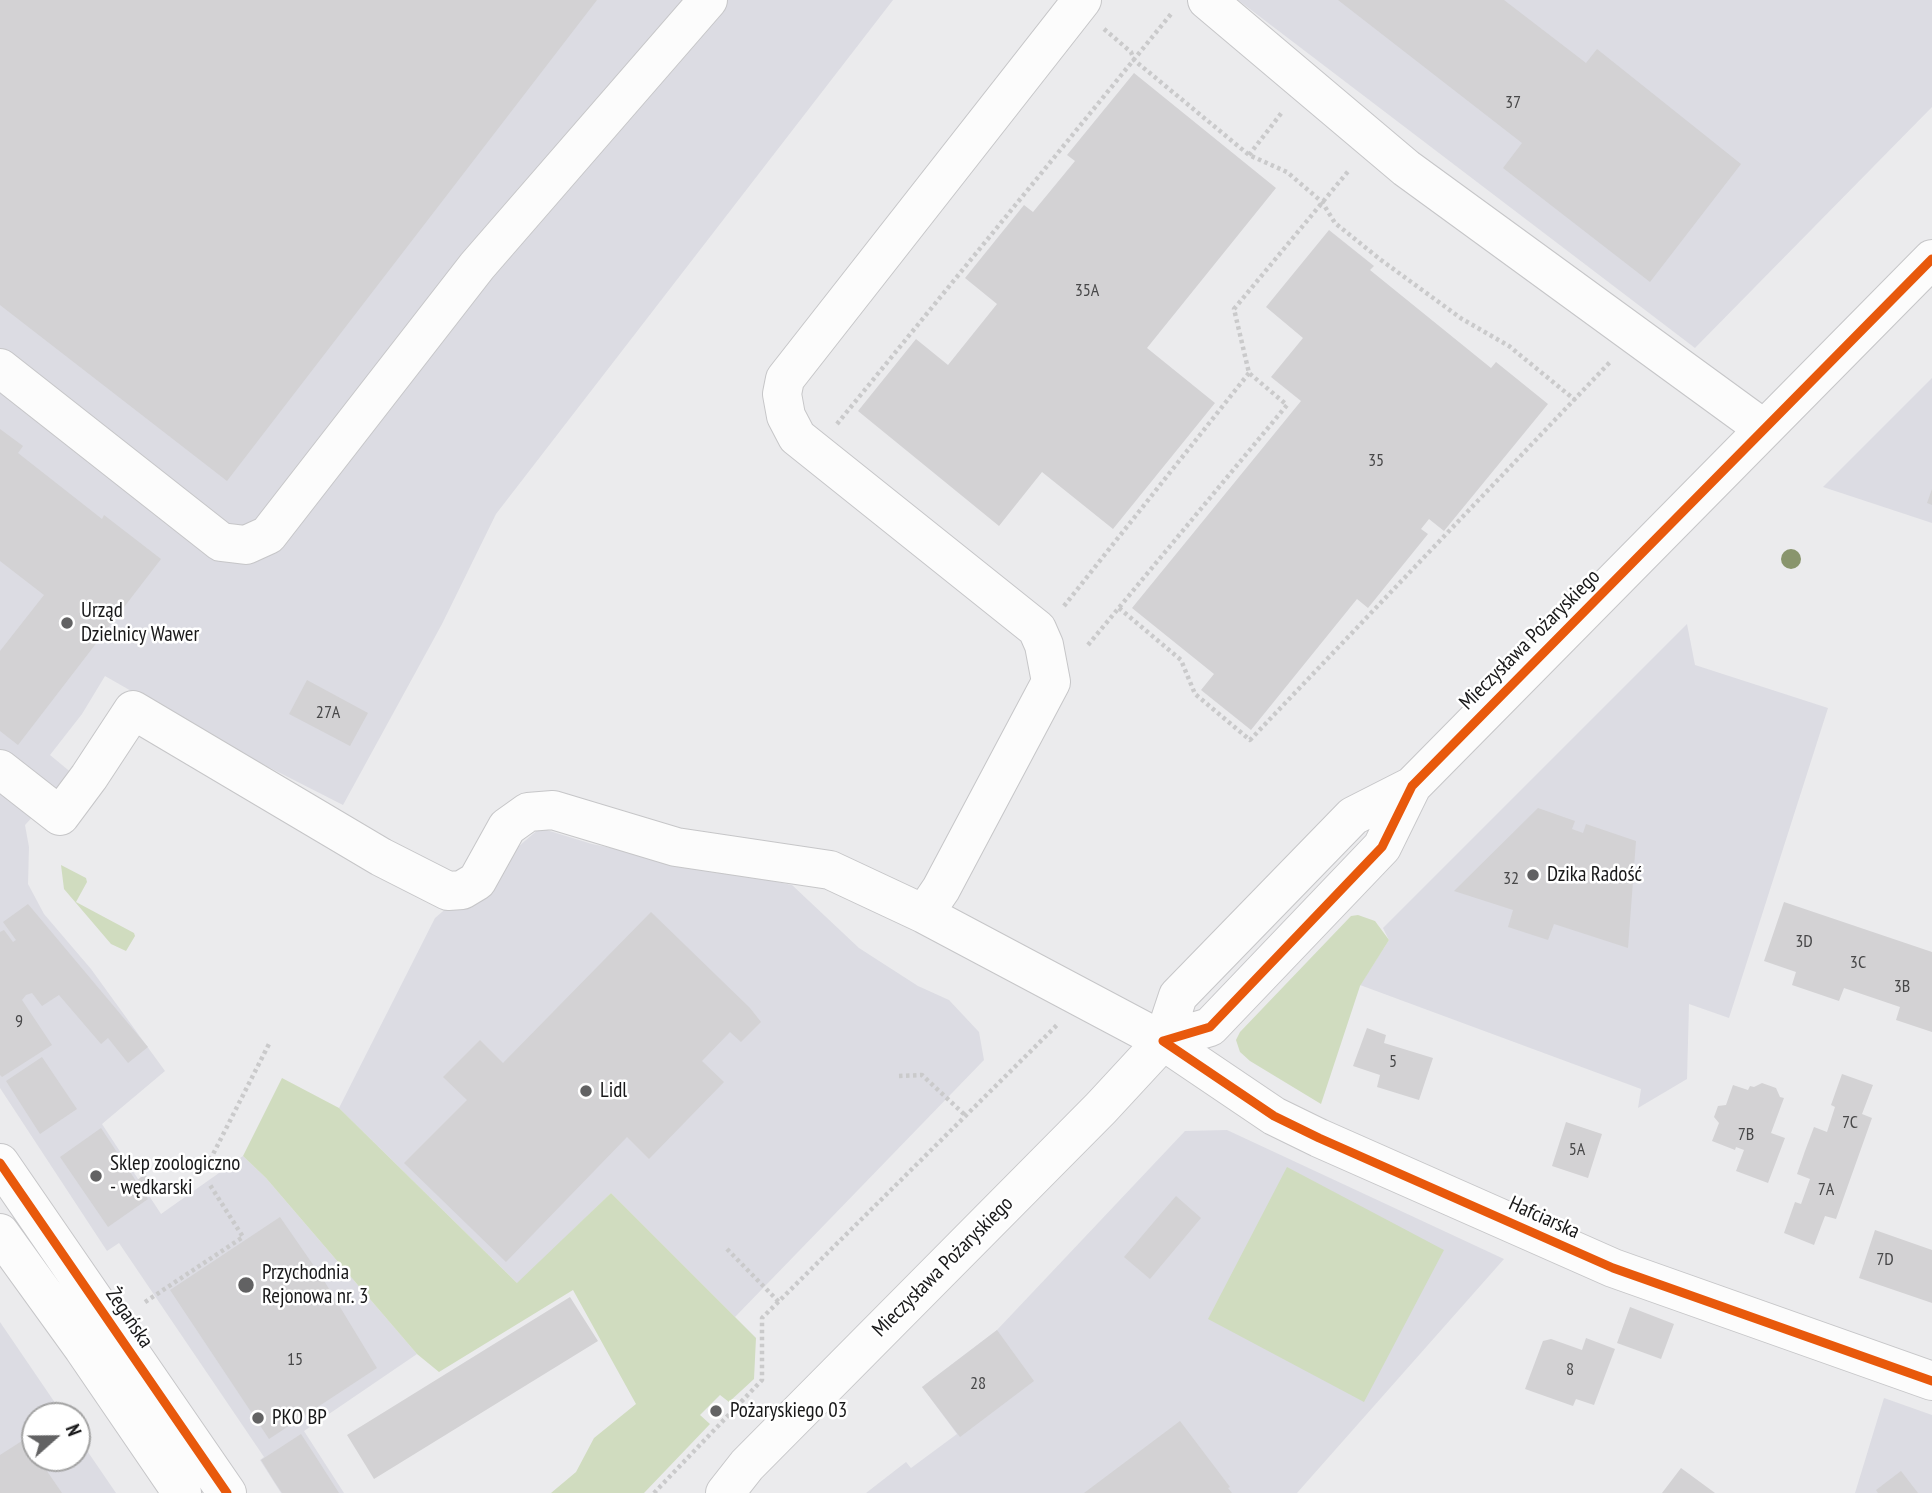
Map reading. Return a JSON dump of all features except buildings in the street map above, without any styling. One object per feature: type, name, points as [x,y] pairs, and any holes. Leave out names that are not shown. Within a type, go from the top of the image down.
[{"type":"street","points":[[0,368],[221,542],[246,545],[268,535],[477,266],[708,0]]},
{"type":"street","points":[[1207,0],[1406,168],[1764,429]]},
{"type":"street","points":[[924,914],[941,889],[1051,682],[1044,645],[1037,629],[797,437],[786,416],[782,394],[785,379],[1080,4]]},
{"type":"street","name":"Mieczysława Pożaryskiego","points":[[725,1493],[747,1465],[800,1410],[1101,1108],[1163,1041],[1178,996],[1353,816],[1412,786],[1932,260]]},
{"type":"street","name":"Hafciarska","points":[[0,769],[60,816],[133,710],[381,857],[449,891],[462,890],[477,881],[507,827],[528,812],[553,810],[676,847],[830,870],[924,914],[1163,1041],[1274,1116],[1319,1138],[1613,1268],[1932,1381]]},
{"type":"street","name":"Żegańska","points":[[0,1163],[228,1493]]},
{"type":"street","points":[[0,1233],[182,1493]]},
{"type":"path","points":[[1080,4],[1131,52],[1134,60],[1249,155],[1287,172],[1322,202],[1335,223],[1381,260],[1462,319],[1509,346],[1575,400]]},
{"type":"path","points":[[830,432],[1171,14]]},
{"type":"path","points":[[1249,155],[1276,121]]},
{"type":"path","points":[[1088,645],[1287,405],[1249,373],[1234,309],[1373,141]]},
{"type":"path","points":[[1119,608],[1181,660],[1195,694],[1250,740],[1636,335]]},
{"type":"path","points":[[1063,607],[1249,373]]},
{"type":"path","points":[[654,1493],[762,1380],[762,1318],[1082,999]]},
{"type":"path","points":[[207,1166],[269,1044]]},
{"type":"path","points":[[900,1076],[922,1075],[966,1116]]},
{"type":"path","points":[[145,1302],[243,1237],[210,1185]]},
{"type":"path","points":[[726,1249],[779,1302]]},
{"type":"path","points":[[660,1493],[662,1484]]},
{"type":"shaded area","points":[[0,0],[893,0],[496,514],[442,624],[343,805],[231,748],[105,676],[82,714],[50,755],[73,774],[25,825],[29,847],[28,884],[44,914],[91,969],[165,1071],[102,1124],[161,1214],[243,1156],[266,1178],[417,1354],[304,1431],[344,1493],[281,1493],[260,1460],[264,1457],[119,1243],[107,1251],[0,1088]]},
{"type":"shaded area","points":[[1238,0],[1932,0],[1932,107],[1695,348]]},
{"type":"shaded area","points":[[1932,378],[1932,523],[1823,487]]},
{"type":"shaded area","points":[[1687,624],[1695,665],[1828,708],[1729,1018],[1689,1004],[1687,1079],[1638,1108],[1641,1089],[1360,985],[1389,940],[1383,928]]},
{"type":"shaded area","points":[[540,828],[592,844],[792,885],[859,948],[918,986],[949,1000],[979,1032],[984,1060],[735,1317],[611,1193],[518,1284],[339,1108],[435,918]]},
{"type":"shaded area","points":[[1227,1130],[1504,1259],[1297,1493],[866,1493],[906,1462],[911,1468],[957,1434],[922,1387],[997,1330],[1185,1131]]},
{"type":"shaded area","points":[[0,1322],[54,1402],[21,1402],[21,1472],[91,1472],[91,1456],[116,1493],[0,1493]]},
{"type":"shaded area","points":[[1884,1398],[1932,1415],[1932,1493],[1855,1493]]},
{"type":"green space","points":[[61,865],[86,878],[87,882],[76,902],[134,933],[135,936],[126,951],[111,944],[64,889]]},
{"type":"green space","points":[[1358,915],[1375,921],[1389,940],[1360,986],[1321,1104],[1250,1061],[1240,1052],[1236,1040],[1240,1032],[1351,916]]},
{"type":"green space","points":[[282,1078],[339,1108],[517,1283],[611,1193],[756,1338],[754,1379],[729,1402],[720,1395],[700,1415],[710,1424],[644,1493],[551,1493],[576,1472],[594,1438],[636,1404],[573,1290],[439,1372],[417,1354],[266,1178],[243,1156]]},
{"type":"green space","points":[[1287,1167],[1444,1250],[1364,1402],[1208,1319]]},
{"type":"cycle path","points":[[1163,1041],[1210,1027],[1382,847],[1412,786],[1932,259]]},
{"type":"cycle path","points":[[1163,1041],[1274,1116],[1613,1268],[1932,1381]]},
{"type":"cycle path","points":[[0,1163],[227,1493]]},
{"type":"place","name":"Urząd Dzielnicy Wawer","points":[[67,623]]},
{"type":"place","name":"Dzika Radość","points":[[1533,875]]},
{"type":"place","name":"Lidl","points":[[586,1091]]},
{"type":"place","name":"Sklep zoologiczno - wędkarski","points":[[96,1176]]},
{"type":"place","name":"Przychodnia Rejonowa nr. 3","points":[[246,1285]]},
{"type":"place","name":"Pożaryskiego 03","points":[[716,1411]]},
{"type":"place","name":"PKO BP","points":[[258,1418]]}]
